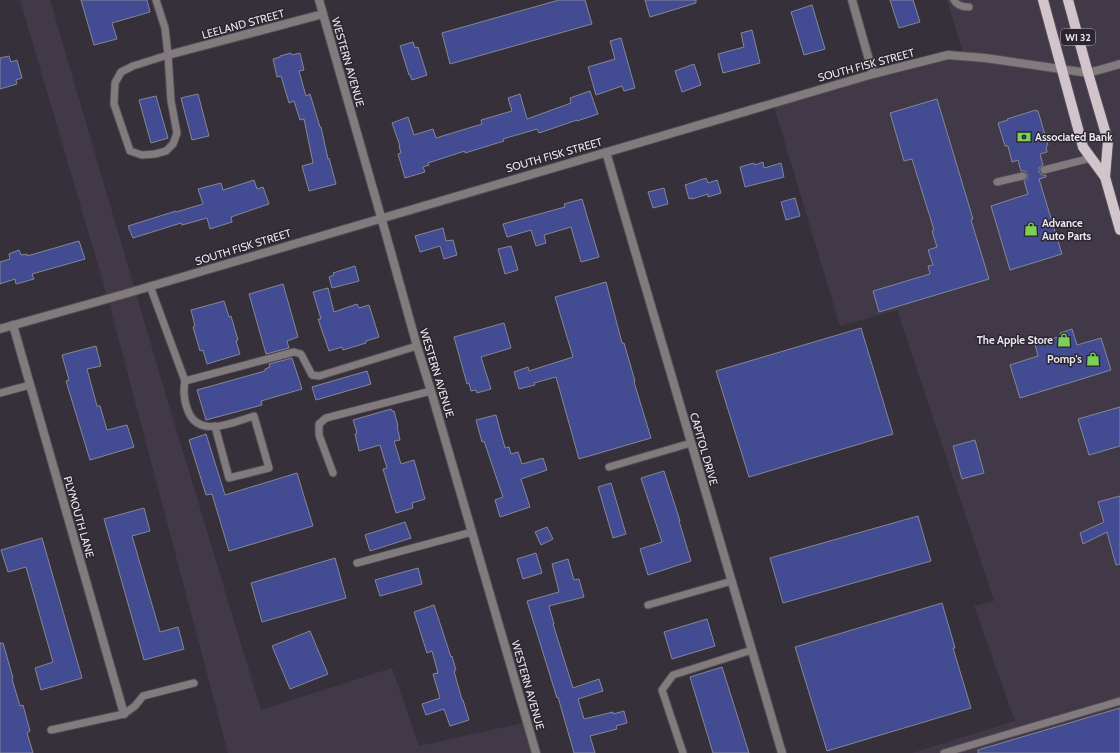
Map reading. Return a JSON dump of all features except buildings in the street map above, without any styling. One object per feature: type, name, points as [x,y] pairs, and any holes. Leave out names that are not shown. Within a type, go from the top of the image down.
[{"type":"main road","name":"WI 32","points":[[1043,0],[1083,147],[1104,177],[1120,230]]},
{"type":"main road","name":"WI 32","points":[[1068,0],[1108,141],[1104,177]]},
{"type":"street","name":"WESTERN AVENUE","points":[[319,0],[417,346],[536,753]]},
{"type":"street","points":[[852,0],[873,74]]},
{"type":"street","name":"LEELAND STREET","points":[[168,55],[322,14]]},
{"type":"street","name":"SOUTH FISK STREET","points":[[0,329],[873,74],[948,55],[985,58],[1088,73],[1120,64]]},
{"type":"street","name":"CAPITOL DRIVE","points":[[606,152],[782,753]]},
{"type":"street","name":"PLYMOUTH LANE","points":[[13,325],[124,714]]},
{"type":"lane","points":[[156,0],[165,28],[168,55],[171,101],[177,133],[173,144],[166,150],[155,154],[142,155],[130,151],[114,104],[115,83],[121,72],[133,66],[168,55]]},
{"type":"lane","points":[[954,0],[959,6],[969,7]]},
{"type":"lane","points":[[1044,170],[1091,158]]},
{"type":"lane","points":[[997,182],[1023,176]]},
{"type":"lane","points":[[150,286],[186,380],[184,389],[185,402],[190,414],[200,425],[208,427],[232,423],[254,416],[269,468],[229,478],[215,426]]},
{"type":"lane","points":[[186,380],[294,352],[300,354],[312,375],[319,376],[417,346]]},
{"type":"lane","points":[[0,393],[30,385]]},
{"type":"lane","points":[[332,473],[319,435],[320,424],[326,418],[431,391]]},
{"type":"lane","points":[[609,467],[691,443]]},
{"type":"lane","points":[[357,563],[472,532]]},
{"type":"lane","points":[[648,605],[732,581]]},
{"type":"lane","points":[[683,753],[662,690],[673,676],[752,650]]},
{"type":"lane","points":[[51,730],[124,714],[135,706],[143,696],[194,683]]},
{"type":"lane","points":[[944,753],[1120,701]]},
{"type":"shaded area","points":[[20,0],[50,0],[164,389],[261,710],[392,668],[419,746],[527,722],[536,753],[228,753],[108,299]]},
{"type":"shaded area","points":[[947,0],[1120,0],[1120,753],[912,753],[1015,721],[974,606],[994,601],[897,310],[840,326],[773,103],[873,74],[964,56]]},
{"type":"place","name":"Associated Bank","points":[[1024,137]]},
{"type":"place","name":"Advance Auto Parts","points":[[1031,229]]},
{"type":"place","name":"The Apple Store","points":[[1064,340]]},
{"type":"place","name":"Pomp's","points":[[1093,359]]}]
